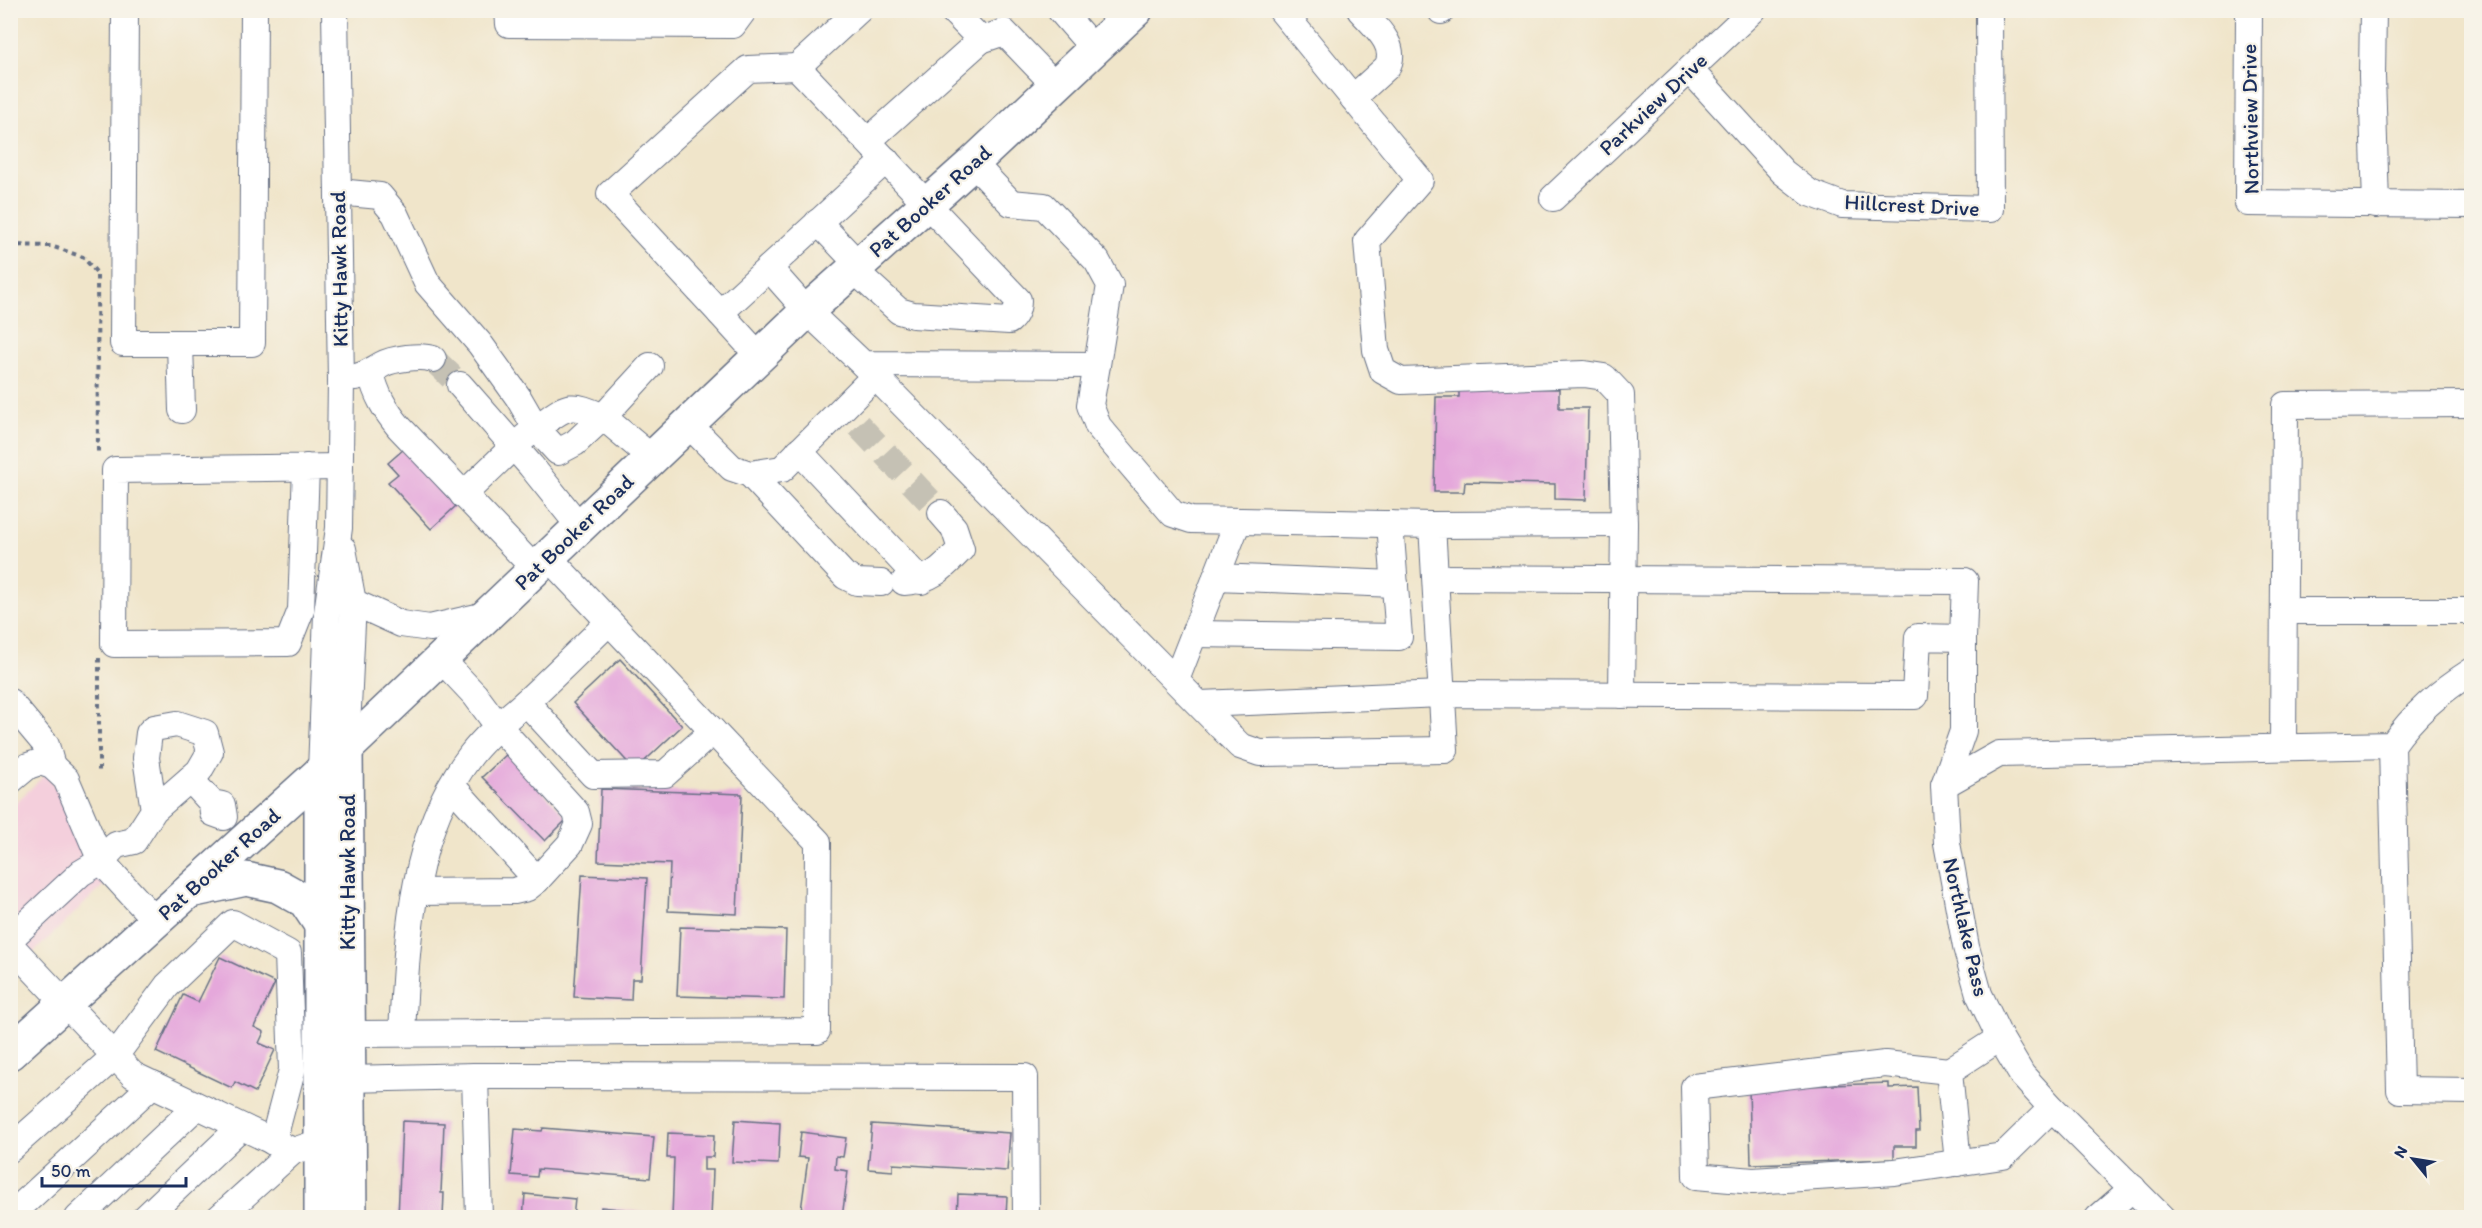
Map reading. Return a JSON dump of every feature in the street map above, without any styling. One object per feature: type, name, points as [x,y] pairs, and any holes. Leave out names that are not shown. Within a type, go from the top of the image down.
[{"type":"main road","name":"Pat Booker Road","points":[[10,1053],[189,891],[226,820],[321,771],[346,749],[807,310],[973,163],[1136,10]]},
{"type":"main road","name":"Kitty Hawk Road","points":[[309,1144],[348,1079],[346,749]]},
{"type":"main road","name":"Kitty Hawk Road","points":[[321,771],[321,925],[309,1144],[321,1218]]},
{"type":"main road","points":[[189,891],[246,879],[278,886],[305,901],[321,925]]},
{"type":"main road","name":"Kitty Hawk Road","points":[[309,1144],[350,1218]]},
{"type":"street","points":[[125,10],[123,343],[252,343],[254,10]]},
{"type":"street","name":"Kitty Hawk Road","points":[[321,771],[327,612],[339,528],[341,381],[335,10]]},
{"type":"street","points":[[508,10],[509,24],[733,25],[744,10]]},
{"type":"street","points":[[759,356],[609,194],[748,69],[797,67],[859,10]]},
{"type":"street","points":[[952,10],[981,40]]},
{"type":"street","points":[[1060,10],[1094,49]]},
{"type":"street","points":[[1281,10],[1420,180],[1367,242],[1376,350],[1383,370],[1401,381],[1584,374],[1604,377],[1621,395],[1624,524],[1622,694]]},
{"type":"street","points":[[1353,98],[1387,67],[1390,61],[1390,52],[1385,38],[1360,10]]},
{"type":"street","name":"Parkview Drive","points":[[1553,198],[1754,10]]},
{"type":"street","name":"Hillcrest Drive","points":[[1690,70],[1783,172],[1810,193],[1842,205],[1990,209],[1989,10]]},
{"type":"street","name":"Northview Drive","points":[[2249,10],[2248,203],[2379,205]]},
{"type":"street","points":[[2373,10],[2372,76],[2379,205],[2472,205]]},
{"type":"street","points":[[868,141],[981,40],[1004,32],[1056,86]]},
{"type":"street","points":[[797,67],[1018,300],[1014,316],[1009,321],[913,315],[899,311],[893,308],[856,268],[818,222]]},
{"type":"street","points":[[720,313],[886,160]]},
{"type":"street","points":[[973,163],[1011,203],[1044,206],[1097,261],[1110,285],[1090,405],[1098,426],[1173,514],[1191,520],[1390,525],[1624,524]]},
{"type":"street","points":[[338,192],[380,196],[395,214],[427,283],[480,344],[537,428],[558,452],[575,443],[603,417],[650,366]]},
{"type":"street","points":[[769,268],[807,310],[1240,746],[1260,753],[1445,750],[1432,525]]},
{"type":"street","points":[[180,343],[182,410]]},
{"type":"street","points":[[341,381],[371,374],[382,364],[422,356],[433,359]]},
{"type":"street","points":[[869,370],[1097,365]]},
{"type":"street","points":[[688,424],[732,468],[750,474],[782,469],[799,451],[850,417],[869,370]]},
{"type":"street","points":[[348,1034],[816,1031],[818,842],[609,622],[463,495],[383,407],[375,392],[371,374]]},
{"type":"street","points":[[460,385],[580,526]]},
{"type":"street","points":[[2283,746],[2285,405],[2472,404]]},
{"type":"street","points":[[463,495],[514,446],[566,407],[581,406],[603,417],[652,458]]},
{"type":"street","points":[[799,451],[921,581]]},
{"type":"street","points":[[306,467],[301,610],[288,643],[114,644],[115,470],[306,467],[340,467]]},
{"type":"street","points":[[750,474],[845,576],[857,582],[921,581],[940,571],[961,549],[954,528],[940,513]]},
{"type":"street","points":[[1176,680],[1238,521]]},
{"type":"street","points":[[1194,634],[1399,637],[1390,525]]},
{"type":"street","name":"Kitty Hawk Road","points":[[339,528],[353,602],[346,749]]},
{"type":"street","points":[[1216,577],[1395,584]]},
{"type":"street","points":[[1436,578],[1965,581],[1963,731],[1944,785]]},
{"type":"street","points":[[353,602],[401,624],[430,628],[486,615]]},
{"type":"street","points":[[2283,611],[2472,611]]},
{"type":"street","points":[[402,1033],[405,966],[416,892],[424,852],[440,806],[471,755],[498,726],[609,622]]},
{"type":"street","points":[[1200,704],[1442,694],[1915,696],[1918,638],[1963,638]]},
{"type":"street","points":[[416,892],[514,891],[527,888],[570,844],[579,824],[576,812],[441,659]]},
{"type":"street","points":[[2472,671],[2449,686],[2410,720],[2392,745],[2400,1090],[2472,1091]]},
{"type":"street","points":[[10,702],[46,745],[52,766]]},
{"type":"street","points":[[526,702],[593,775],[664,774],[713,731]]},
{"type":"street","points":[[10,939],[81,873],[102,861],[116,845],[134,841],[154,810],[199,771],[210,752],[205,733],[177,724],[154,728],[149,733],[146,758],[154,810]]},
{"type":"street","points":[[1944,785],[1999,754],[2392,745]]},
{"type":"street","points":[[10,781],[28,766],[40,762],[52,766],[66,779],[102,861],[156,921]]},
{"type":"street","points":[[190,779],[226,820]]},
{"type":"street","name":"Northlake Pass","points":[[1944,785],[1947,843],[1966,947],[1979,994],[2000,1038],[2022,1075],[2162,1218]]},
{"type":"street","points":[[452,786],[537,880]]},
{"type":"street","points":[[10,1149],[115,1056],[167,986],[233,923],[288,953],[292,1070],[309,1144]]},
{"type":"street","points":[[10,945],[134,1075],[241,1127],[309,1144]]},
{"type":"street","points":[[2000,1038],[1949,1071],[1885,1064],[1694,1087],[1696,1176],[1753,1181],[1894,1172],[2003,1156],[2052,1108]]},
{"type":"street","points":[[1949,1071],[1958,1163]]},
{"type":"street","points":[[475,1076],[479,1218]]},
{"type":"street","points":[[348,1079],[475,1076],[1025,1077],[1026,1218]]},
{"type":"street","points":[[10,1216],[153,1084]]},
{"type":"street","points":[[78,1218],[197,1106]]},
{"type":"street","points":[[145,1218],[241,1127]]},
{"type":"street","points":[[219,1218],[309,1144]]},
{"type":"street","points":[[2098,1218],[2133,1188]]},
{"type":"shaded area","points":[[47,773],[110,879],[11,974],[11,807]]},
{"type":"building","points":[[1459,387],[1559,389],[1559,408],[1588,408],[1586,500],[1555,499],[1555,484],[1465,482],[1464,492],[1434,492],[1436,397],[1459,397]]},
{"type":"building","points":[[404,449],[456,506],[431,529],[388,482],[398,474],[388,463]]},
{"type":"building","points":[[620,659],[682,726],[635,770],[573,703]]},
{"type":"building","points":[[507,754],[568,818],[545,841],[482,777]]},
{"type":"building","points":[[601,789],[742,794],[737,914],[668,911],[670,864],[598,861]]},
{"type":"building","points":[[582,875],[647,878],[641,979],[632,979],[631,1000],[574,997]]},
{"type":"building","points":[[680,927],[786,930],[784,999],[677,996]]},
{"type":"building","points":[[220,957],[275,983],[254,1027],[264,1032],[259,1043],[275,1050],[255,1092],[235,1082],[232,1088],[156,1052],[183,995],[198,1002]]},
{"type":"building","points":[[1889,1083],[1889,1088],[1917,1087],[1919,1131],[1916,1131],[1916,1146],[1894,1146],[1894,1159],[1751,1164],[1749,1088]]},
{"type":"building","points":[[735,1120],[780,1123],[778,1164],[732,1162]]},
{"type":"building","points":[[402,1121],[444,1123],[441,1193],[444,1193],[443,1218],[398,1218]]},
{"type":"building","points":[[872,1124],[1010,1133],[1007,1171],[893,1164],[893,1171],[868,1169]]},
{"type":"building","points":[[543,1128],[654,1137],[650,1178],[538,1169],[537,1177],[511,1175],[515,1129],[542,1131]]},
{"type":"building","points":[[801,1132],[846,1138],[843,1157],[836,1156],[835,1169],[848,1171],[842,1218],[800,1218],[808,1158],[798,1157]]},
{"type":"building","points":[[668,1133],[714,1135],[713,1157],[704,1157],[704,1170],[713,1170],[711,1218],[672,1218],[674,1158],[667,1158]]},
{"type":"building","points":[[525,1194],[575,1199],[573,1218],[523,1218]]},
{"type":"building","points":[[958,1194],[1007,1196],[1006,1218],[957,1218]]},
{"type":"building","points":[[601,1207],[645,1212],[645,1218],[600,1218]]},
{"type":"tunnel","points":[[433,359],[460,385]]},
{"type":"tunnel","points":[[858,425],[941,513]]}]
